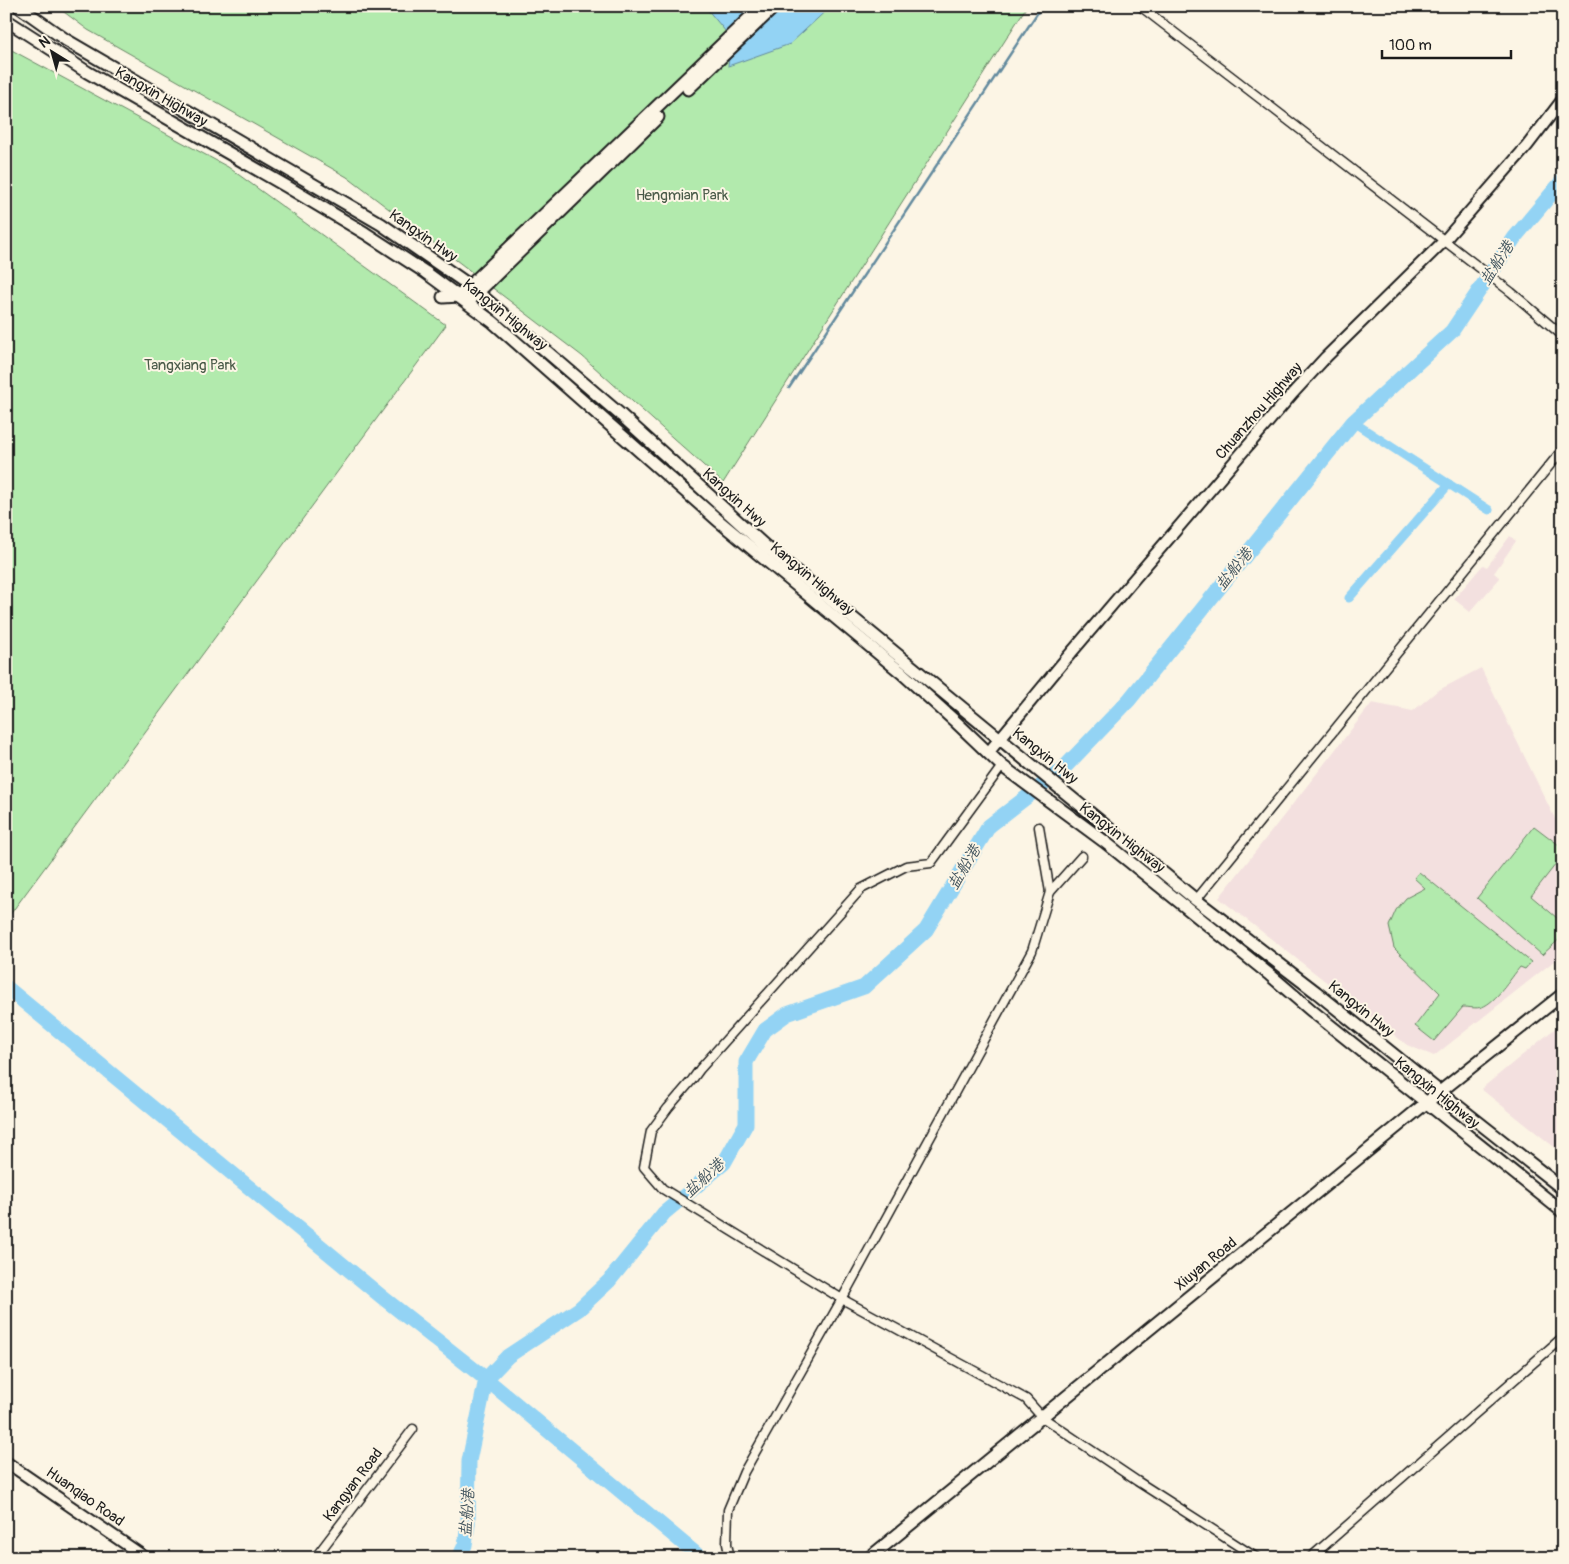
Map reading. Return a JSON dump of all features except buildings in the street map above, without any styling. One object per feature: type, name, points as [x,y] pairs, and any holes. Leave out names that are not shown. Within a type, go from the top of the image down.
[{"type":"main road","name":"Kangxin Hwy","points":[[18,6],[66,40],[381,224],[474,289],[622,416],[765,546],[1067,792],[1196,900],[1316,992],[1563,1189]]},
{"type":"main road","points":[[474,289],[762,6]]},
{"type":"main road","points":[[443,297],[463,299],[775,6]]},
{"type":"main road","name":"Kangxin Highway","points":[[6,20],[87,72],[365,233],[463,299],[518,344],[720,522],[902,673],[1006,769],[1112,848],[1563,1212]]},
{"type":"main road","name":"Xiuyan Road","points":[[870,1558],[1426,1103],[1563,994]]},
{"type":"street","points":[[1140,6],[1511,292],[1563,336]]},
{"type":"street","name":"Chuanzhou Highway","points":[[988,753],[1293,392],[1444,240],[1527,146],[1563,99]]},
{"type":"street","points":[[1196,900],[1563,449]]},
{"type":"street","points":[[1006,769],[932,863],[906,866],[860,889],[700,1069],[668,1108],[651,1131],[644,1167],[663,1189],[842,1299],[1026,1399],[1042,1417],[1257,1558]]},
{"type":"street","points":[[1039,826],[1050,892]]},
{"type":"street","points":[[730,1558],[727,1544],[728,1510],[744,1472],[842,1299],[1032,951],[1050,892],[1082,856]]},
{"type":"street","points":[[1310,1558],[1563,1338]]},
{"type":"street","name":"Kangyan Road","points":[[315,1558],[413,1429]]},
{"type":"street","name":"Huanqiao Road","points":[[6,1462],[146,1558]]},
{"type":"shaded area","points":[[1510,536],[1516,541],[1494,573],[1500,578],[1470,612],[1454,599],[1483,565],[1487,567]]},
{"type":"shaded area","points":[[1481,668],[1563,835],[1563,874],[1561,875],[1563,880],[1563,954],[1434,1056],[1407,1045],[1219,898],[1372,703],[1413,711],[1437,691]]},
{"type":"shaded area","points":[[1563,1022],[1563,1154],[1481,1089]]},
{"type":"green space","name":"Hengmian Park","points":[[56,6],[1027,6],[723,483],[582,356],[347,177],[88,30]]},
{"type":"green space","name":"Tangxiang Park","points":[[6,47],[228,167],[446,325],[6,920]]},
{"type":"green space","points":[[1534,826],[1563,848],[1563,855],[1531,896],[1563,923],[1563,936],[1542,955],[1477,898]]},
{"type":"green space","points":[[1419,872],[1531,962],[1525,969],[1520,967],[1498,995],[1487,1004],[1477,1008],[1463,1007],[1434,1041],[1415,1026],[1440,993],[1394,948],[1389,926],[1396,910],[1406,898],[1425,888],[1414,878]]},
{"type":"water","points":[[698,6],[831,6],[790,44],[728,66],[731,38],[707,9]]},
{"type":"waterway","points":[[789,388],[1042,6]]},
{"type":"waterway","name":"盐船港","points":[[459,1558],[465,1545],[468,1524],[469,1461],[486,1379],[508,1356],[579,1309],[609,1281],[664,1213],[724,1163],[746,1124],[746,1062],[765,1030],[787,1014],[864,987],[926,930],[989,826],[1062,770],[1129,700],[1353,422],[1452,331],[1515,237],[1563,180]]},
{"type":"waterway","points":[[1353,422],[1489,510]]},
{"type":"waterway","points":[[1349,598],[1449,484]]},
{"type":"waterway","points":[[6,987],[382,1297],[486,1379],[701,1558]]}]
